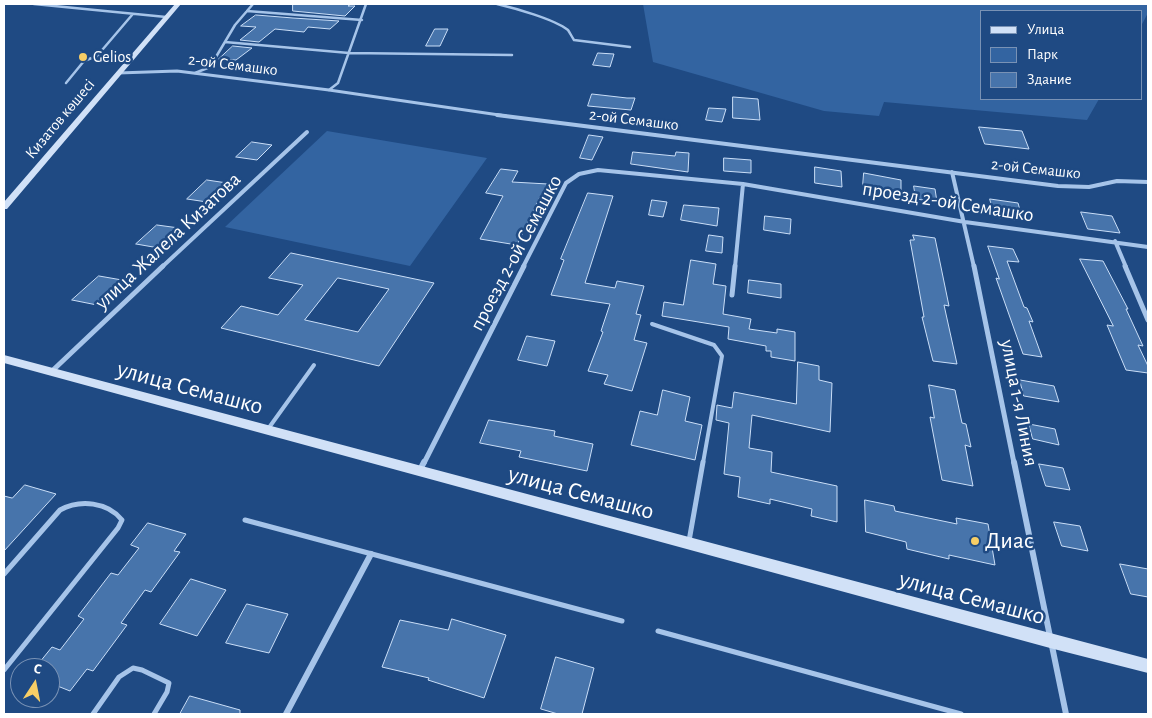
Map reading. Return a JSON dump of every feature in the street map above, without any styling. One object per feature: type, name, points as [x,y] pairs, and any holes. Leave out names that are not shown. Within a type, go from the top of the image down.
[{"type":"street","name":"Кизатов көшесі","points":[[4,207],[178,4]]},
{"type":"street","name":"2-ой Семашко","points":[[117,73],[176,71],[195,73],[329,90],[511,117],[1058,186],[1090,187],[1117,181],[1148,182]]},
{"type":"street","name":"улица Жалела Кизатова","points":[[51,372],[306,132]]},
{"type":"street","name":"проезд 2-ой Семашко","points":[[420,471],[562,192],[573,176],[582,171],[603,170],[743,184],[965,222],[1148,246]]},
{"type":"street","name":"улица 1-я Линия","points":[[952,172],[965,222],[1066,714]]},
{"type":"street","points":[[732,295],[743,184]]},
{"type":"street","points":[[1116,241],[1148,320]]},
{"type":"street","name":"улица Семашко","points":[[4,359],[1148,666]]},
{"type":"street","points":[[286,714],[371,554]]},
{"type":"lane","points":[[34,4],[166,17]]},
{"type":"lane","points":[[195,73],[210,66],[235,25],[253,4]]},
{"type":"lane","points":[[329,90],[338,83],[362,20],[366,4]]},
{"type":"lane","points":[[497,4],[519,9],[562,27],[569,31],[574,40],[630,47]]},
{"type":"lane","points":[[247,11],[362,20]]},
{"type":"lane","points":[[97,56],[113,34],[132,15]]},
{"type":"lane","points":[[225,42],[349,53],[512,55]]},
{"type":"lane","points":[[66,83],[84,61],[97,56],[133,55]]},
{"type":"lane","points":[[652,324],[714,344],[722,356],[689,544]]},
{"type":"lane","points":[[266,430],[314,365]]},
{"type":"lane","points":[[4,574],[60,510],[67,505],[82,501],[115,511],[122,520],[118,528],[4,670]]},
{"type":"lane","points":[[245,520],[622,621]]},
{"type":"lane","points":[[658,631],[961,714]]},
{"type":"lane","points":[[93,714],[119,677],[133,668],[142,670],[169,683],[168,692],[154,714]]},
{"type":"green space","points":[[643,4],[1148,4],[1148,13],[1142,24],[1142,10],[980,10],[980,100],[1098,100],[1087,120],[884,102],[879,116],[824,111],[653,62]]},
{"type":"green space","points":[[327,131],[487,158],[410,266],[225,227]]},
{"type":"building","points":[[293,4],[351,4],[348,6],[355,6],[345,16],[293,11]]},
{"type":"building","points":[[256,15],[339,21],[330,29],[308,27],[304,32],[275,29],[259,42],[240,40],[256,27],[241,26]]},
{"type":"building","points":[[435,29],[448,29],[440,46],[426,46]]},
{"type":"building","points":[[233,46],[252,48],[236,60],[219,59]]},
{"type":"building","points":[[598,53],[614,54],[610,67],[593,65]]},
{"type":"building","points":[[592,94],[635,98],[631,110],[588,106]]},
{"type":"building","points":[[733,97],[758,99],[760,120],[733,118]]},
{"type":"building","points":[[709,108],[726,109],[722,122],[706,120]]},
{"type":"building","points":[[979,127],[1022,131],[1029,149],[985,144]]},
{"type":"building","points":[[589,135],[603,137],[592,160],[580,158]]},
{"type":"building","points":[[252,142],[272,145],[257,160],[236,157]]},
{"type":"building","points":[[633,152],[675,156],[676,152],[689,153],[688,172],[631,164]]},
{"type":"building","points":[[724,158],[751,160],[751,173],[724,171]]},
{"type":"building","points":[[815,167],[841,171],[842,187],[815,183]]},
{"type":"building","points":[[501,169],[518,171],[512,182],[548,184],[545,197],[540,197],[517,245],[480,239],[503,196],[486,193]]},
{"type":"building","points":[[864,173],[901,180],[901,193],[863,186]]},
{"type":"building","points":[[207,180],[227,183],[207,202],[187,199]]},
{"type":"building","points":[[914,186],[935,189],[937,202],[916,199]]},
{"type":"building","points":[[588,193],[613,196],[585,283],[615,288],[617,281],[644,286],[636,314],[641,315],[634,340],[647,343],[632,391],[604,384],[608,375],[588,371],[603,332],[601,331],[610,304],[551,295],[564,260],[561,259]]},
{"type":"building","points":[[990,199],[1018,203],[1023,221],[995,217]]},
{"type":"building","points":[[652,200],[667,202],[663,217],[649,215]]},
{"type":"building","points":[[684,205],[719,208],[717,226],[681,220]]},
{"type":"building","points":[[1081,212],[1112,216],[1120,233],[1088,229]]},
{"type":"building","points":[[765,216],[791,219],[790,234],[764,230]]},
{"type":"building","points":[[157,225],[179,228],[159,248],[136,244]]},
{"type":"building","points":[[709,235],[723,237],[722,253],[706,251]]},
{"type":"building","points":[[913,235],[935,238],[949,306],[944,305],[957,364],[933,361],[922,317],[924,317],[910,240],[914,240]]},
{"type":"building","points":[[988,246],[1013,249],[1019,262],[1007,261],[1024,307],[1027,308],[1033,322],[1029,321],[1042,357],[1023,354],[996,278],[999,279]]},
{"type":"building","points":[[291,253],[434,283],[379,366],[221,328],[241,306],[278,315],[303,285],[269,278]],"holes":[[[338,278],[389,289],[358,332],[305,320]]]},
{"type":"building","points":[[1080,259],[1103,261],[1128,309],[1126,309],[1143,346],[1138,345],[1148,366],[1148,373],[1126,370],[1107,325],[1113,326]]},
{"type":"building","points":[[691,260],[716,264],[713,284],[726,286],[723,314],[751,319],[749,329],[777,333],[777,329],[795,332],[795,361],[771,357],[771,351],[766,351],[766,346],[728,339],[729,327],[662,316],[664,302],[683,305]]},
{"type":"building","points":[[99,276],[122,280],[97,305],[72,300]]},
{"type":"building","points":[[749,280],[781,284],[781,298],[748,293]]},
{"type":"building","points":[[527,336],[555,341],[547,366],[518,360]]},
{"type":"building","points":[[798,362],[819,366],[819,380],[832,383],[830,432],[752,415],[749,448],[772,452],[771,472],[837,486],[837,522],[811,516],[812,509],[770,499],[770,504],[738,497],[740,477],[724,474],[729,423],[716,420],[717,405],[732,408],[734,392],[796,404]]},
{"type":"building","points":[[1020,380],[1054,386],[1059,402],[1024,396]]},
{"type":"building","points":[[929,385],[955,390],[962,423],[966,424],[971,447],[965,445],[973,486],[942,480],[930,417],[934,418]]},
{"type":"building","points":[[663,390],[690,397],[685,421],[702,425],[695,460],[631,445],[640,411],[657,415]]},
{"type":"building","points":[[489,420],[555,431],[554,436],[593,444],[587,471],[519,457],[521,451],[480,443]]},
{"type":"building","points":[[1029,424],[1055,429],[1059,445],[1033,439]]},
{"type":"building","points":[[1039,464],[1063,468],[1070,490],[1046,486]]},
{"type":"building","points":[[25,485],[56,494],[4,551],[4,496],[12,498]]},
{"type":"building","points":[[865,500],[894,506],[895,511],[957,524],[956,518],[988,524],[995,565],[949,555],[949,559],[907,549],[906,542],[866,532]]},
{"type":"building","points":[[1054,522],[1080,526],[1088,551],[1062,546]]},
{"type":"building","points":[[148,523],[186,534],[174,551],[180,552],[151,592],[145,590],[121,623],[127,625],[93,671],[87,669],[70,691],[60,687],[60,658],[43,658],[52,647],[60,650],[84,619],[78,616],[111,573],[118,575],[139,548],[131,545]]},
{"type":"building","points":[[1120,564],[1148,569],[1148,597],[1131,594]]},
{"type":"building","points":[[191,579],[226,590],[197,636],[160,624]]},
{"type":"building","points":[[247,604],[288,614],[269,653],[226,643]]},
{"type":"building","points":[[452,619],[506,635],[484,698],[428,680],[429,678],[382,667],[400,620],[448,630]]},
{"type":"building","points":[[556,657],[594,668],[582,714],[558,714],[541,709]]},
{"type":"building","points":[[190,696],[240,710],[240,714],[180,714]]},
{"type":"place","name":"Gelios","points":[[83,57]]},
{"type":"place","name":"Диас","points":[[975,541]]}]
